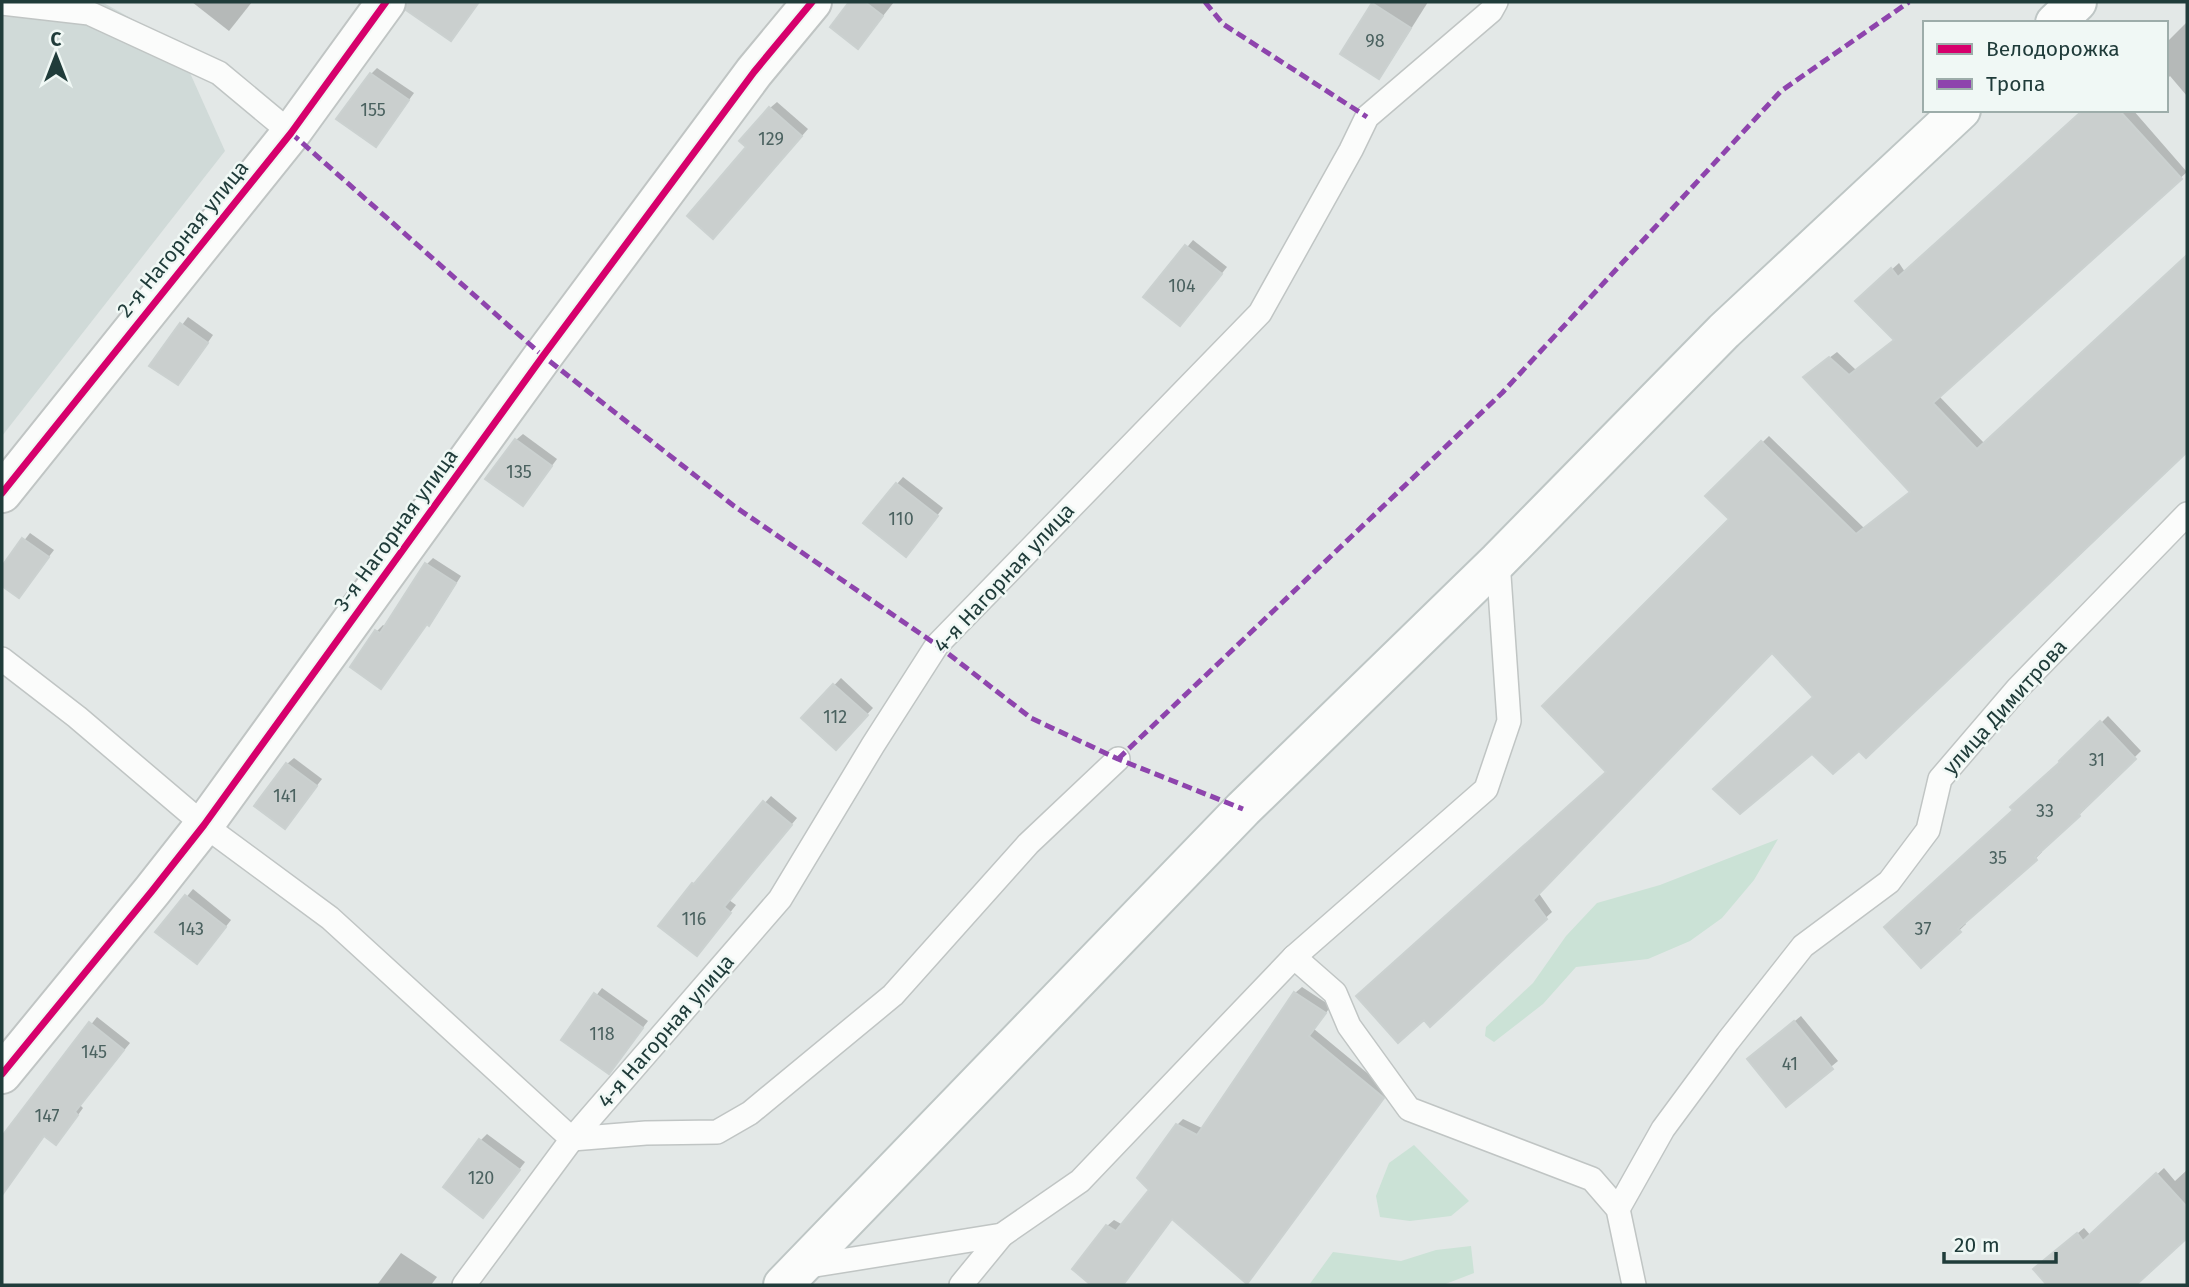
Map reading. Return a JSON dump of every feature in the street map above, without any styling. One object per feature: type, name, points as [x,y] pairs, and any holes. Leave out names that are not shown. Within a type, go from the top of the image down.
[{"type":"street","name":"2-я Нагорная улица","points":[[2,493],[291,133],[386,2]]},
{"type":"street","name":"3-я Нагорная улица","points":[[2,1074],[204,825],[543,356],[754,72],[811,2]]},
{"type":"street","points":[[2057,21],[2077,2]]},
{"type":"street","points":[[791,1276],[1242,809],[1498,561],[1724,331],[1959,112]]},
{"type":"lane","name":"4-я Нагорная улица","points":[[464,1285],[572,1139],[780,899],[937,645],[1260,313],[1367,117],[1491,11],[1496,2]]},
{"type":"lane","points":[[2,3],[89,13],[219,73],[291,133]]},
{"type":"lane","name":"улица Димитрова","points":[[1619,1209],[1663,1129],[1803,946],[1889,882],[1928,830],[1940,779],[2018,688],[2186,518]]},
{"type":"lane","points":[[961,1285],[1002,1235],[1080,1181],[1294,957],[1486,789],[1509,721],[1498,561]]},
{"type":"lane","points":[[2,659],[77,717],[204,825],[330,918],[572,1139],[646,1133],[717,1132],[750,1113],[893,995],[1028,844],[1118,759]]},
{"type":"lane","points":[[1294,957],[1335,993],[1349,1026],[1409,1109],[1592,1179],[1619,1209],[1634,1285]]},
{"type":"lane","points":[[791,1276],[1002,1235]]},
{"type":"shaded area","points":[[2,2],[102,2],[177,44],[225,151],[2,436]]},
{"type":"green space","points":[[1778,839],[1754,880],[1722,918],[1690,941],[1648,959],[1576,967],[1543,1004],[1494,1042],[1485,1036],[1486,1027],[1533,983],[1566,936],[1597,903],[1660,885]]},
{"type":"green space","points":[[1414,1145],[1469,1201],[1451,1216],[1410,1221],[1380,1217],[1376,1196],[1389,1163]]},
{"type":"green space","points":[[1471,1246],[1474,1273],[1443,1285],[1309,1285],[1333,1252],[1401,1261],[1436,1250]]},
{"type":"building","points":[[407,2],[479,2],[451,41],[406,10]]},
{"type":"building","points":[[849,2],[865,2],[883,16],[858,49],[830,27]]},
{"type":"building","points":[[1372,3],[1411,28],[1379,79],[1340,54]]},
{"type":"building","points":[[370,73],[409,100],[376,147],[336,119]]},
{"type":"building","points":[[769,107],[802,136],[713,239],[687,216],[746,147],[739,141]]},
{"type":"building","points":[[2081,112],[2121,112],[2182,179],[1933,403],[1977,449],[2187,255],[2187,452],[1866,758],[1859,751],[1833,774],[1812,754],[1740,814],[1713,789],[1813,697],[1772,653],[1533,900],[1547,919],[1430,1027],[1424,1020],[1398,1043],[1356,996],[1606,772],[1542,706],[1729,519],[1705,496],[1761,441],[1856,534],[1910,492],[1803,377],[1829,357],[1849,375],[1894,340],[1855,301],[1891,268],[1898,277]]},
{"type":"building","points":[[1185,245],[1222,274],[1180,326],[1143,297]]},
{"type":"building","points":[[180,323],[208,343],[178,385],[149,366]]},
{"type":"building","points":[[515,439],[552,466],[523,506],[485,479]]},
{"type":"building","points":[[896,483],[938,516],[906,557],[863,523]]},
{"type":"building","points":[[22,538],[49,557],[19,598],[2,586],[2,566]]},
{"type":"building","points":[[425,563],[456,583],[429,626],[427,624],[381,689],[350,667],[375,630],[380,633]]},
{"type":"building","points":[[833,684],[868,715],[836,750],[801,718]]},
{"type":"building","points":[[2100,721],[2136,759],[2035,857],[2037,860],[1958,929],[1961,932],[1921,968],[1884,927],[2013,810],[2010,807]]},
{"type":"building","points":[[286,763],[317,786],[285,829],[254,806]]},
{"type":"building","points":[[763,801],[792,825],[724,907],[731,913],[697,956],[658,926]]},
{"type":"building","points":[[185,895],[226,927],[197,964],[155,932]]},
{"type":"building","points":[[1294,992],[1326,1013],[1309,1036],[1384,1098],[1247,1284],[1172,1219],[1123,1285],[1091,1285],[1072,1269],[1106,1225],[1116,1231],[1149,1190],[1137,1178],[1176,1124],[1197,1135]]},
{"type":"building","points":[[594,993],[643,1028],[609,1074],[561,1040]]},
{"type":"building","points":[[1794,1021],[1833,1069],[1786,1107],[1747,1059]]},
{"type":"building","points":[[89,1022],[124,1050],[75,1112],[78,1115],[56,1145],[44,1136],[2,1195],[2,1136]]},
{"type":"building","points":[[479,1139],[520,1170],[483,1218],[443,1187]]},
{"type":"building","points":[[2156,1173],[2187,1207],[2187,1238],[2136,1285],[2047,1285],[2033,1269],[2077,1233],[2083,1241]]},
{"type":"marked path","points":[[1205,2],[1223,24],[1367,117]]},
{"type":"marked path","points":[[1118,759],[1502,393],[1781,91],[1909,2]]},
{"type":"marked path","points":[[291,133],[543,356],[734,506],[937,645],[1031,718],[1118,759],[1243,809]]},
{"type":"cycle path","points":[[2,493],[291,133],[386,2]]},
{"type":"cycle path","points":[[2,1074],[204,825],[543,356],[754,72],[812,2]]}]
